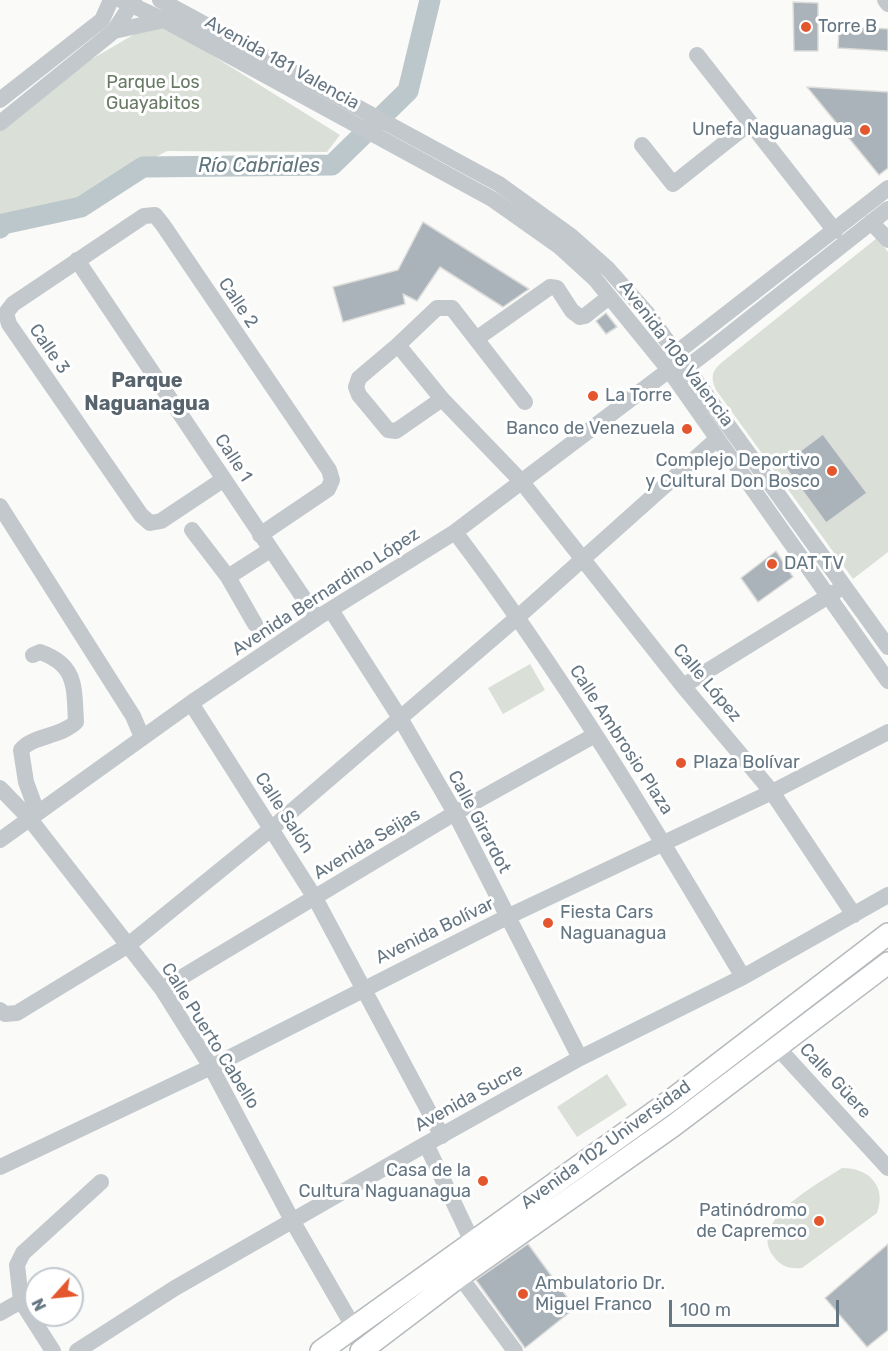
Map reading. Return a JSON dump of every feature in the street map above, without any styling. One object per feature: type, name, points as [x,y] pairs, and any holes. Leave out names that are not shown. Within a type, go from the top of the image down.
[{"type":"main road","name":"Avenida 102 Universidad","points":[[361,1351],[454,1268],[888,934]]},
{"type":"main road","name":"Avenida 102 Universidad","points":[[477,1251],[673,1126],[887,967]]},
{"type":"main road","name":"Avenida 102 Universidad","points":[[321,1351],[354,1328],[454,1268]]},
{"type":"street","points":[[0,100],[102,20],[111,0]]},
{"type":"street","name":"Avenida 181 Valencia","points":[[160,0],[366,112]]},
{"type":"street","points":[[885,0],[888,4]]},
{"type":"street","points":[[0,123],[114,31],[129,2]]},
{"type":"street","name":"Avenida 181 Valencia","points":[[129,2],[360,129]]},
{"type":"street","points":[[114,31],[164,20]]},
{"type":"street","points":[[697,55],[835,231]]},
{"type":"street","name":"Avenida 108 Valencia","points":[[366,112],[404,142],[492,199],[560,247],[609,297],[669,370],[888,681]]},
{"type":"street","points":[[642,145],[673,184],[750,123]]},
{"type":"street","name":"Avenida 108 Valencia","points":[[360,129],[404,142],[499,184],[571,236],[608,269],[647,313],[706,392],[888,647]]},
{"type":"street","points":[[888,188],[676,353],[669,370],[686,368],[888,209]]},
{"type":"street","name":"Calle 2","points":[[77,260],[144,216],[155,215],[329,470],[332,480],[328,489],[260,535]]},
{"type":"street","points":[[871,222],[888,240]]},
{"type":"street","name":"Calle 3","points":[[77,260],[13,304],[6,313],[9,324],[141,515],[150,523],[161,521],[224,479]]},
{"type":"street","name":"Calle 1","points":[[77,260],[270,550],[324,614]]},
{"type":"street","points":[[476,339],[550,287],[556,288],[572,311],[580,317],[585,316],[609,297]]},
{"type":"street","points":[[442,399],[403,429],[388,430],[359,395],[356,387],[359,378],[437,308],[452,308],[525,402]]},
{"type":"street","name":"Calle López","points":[[398,345],[442,399],[521,481],[683,686],[772,792],[854,915]]},
{"type":"street","points":[[706,392],[706,370],[711,349]]},
{"type":"street","name":"Avenida Bernardino López","points":[[0,840],[191,703],[324,614],[455,532],[669,370]]},
{"type":"street","points":[[0,1010],[5,1014],[17,1013],[127,946],[271,829],[519,616],[717,439]]},
{"type":"street","points":[[0,506],[133,716],[142,737]]},
{"type":"street","points":[[192,530],[228,578],[255,624]]},
{"type":"street","name":"Calle Ambrosio Plaza","points":[[455,532],[519,616],[663,841],[743,977]]},
{"type":"street","points":[[228,578],[270,550]]},
{"type":"street","points":[[683,686],[845,586]]},
{"type":"street","name":"Calle Girardot","points":[[324,614],[400,718],[455,813],[580,1059]]},
{"type":"street","points":[[33,655],[40,652],[55,657],[65,665],[72,679],[76,722],[67,730],[26,744],[21,750],[33,815]]},
{"type":"street","name":"Calle Salón","points":[[191,703],[315,898],[442,1136]]},
{"type":"street","name":"Avenida Bolívar","points":[[0,1167],[211,1067],[362,988],[663,841],[772,792],[888,732]]},
{"type":"street","name":"Avenida Seijas","points":[[162,989],[455,813],[595,735]]},
{"type":"street","name":"Calle Puerto Cabello","points":[[0,788],[33,815],[127,946],[162,989],[211,1067],[292,1222],[354,1328]]},
{"type":"street","name":"Avenida Sucre","points":[[77,1351],[175,1288],[426,1144],[580,1059],[743,977],[888,895]]},
{"type":"street","name":"Calle Güere","points":[[777,1047],[888,1168]]},
{"type":"street","points":[[426,1144],[477,1251]]},
{"type":"street","points":[[45,1349],[21,1301],[17,1265],[23,1253],[101,1182]]},
{"type":"street","points":[[454,1268],[516,1351]]},
{"type":"street","points":[[0,1313],[21,1301]]},
{"type":"green space","name":"Parque Los Guayabitos","points":[[157,21],[340,135],[327,152],[167,151],[59,209],[0,226],[0,129],[80,66]]},
{"type":"green space","name":"Complejo Deportivo y Cultural Don Bosco","points":[[877,238],[888,252],[888,552],[853,579],[716,390],[713,375],[721,363]]},
{"type":"green space","points":[[530,664],[545,690],[503,714],[488,688]]},
{"type":"green space","points":[[607,1074],[627,1105],[577,1137],[557,1107]]},
{"type":"green space","name":"Patinódromo de Capremco","points":[[842,1168],[860,1171],[873,1180],[880,1195],[877,1213],[802,1268],[790,1268],[783,1265],[774,1257],[768,1243],[769,1230],[788,1205]]},
{"type":"building","name":"Torre B","points":[[793,2],[818,3],[818,51],[794,51]]},
{"type":"building","points":[[839,26],[888,29],[888,51],[838,48]]},
{"type":"building","name":"Unefa Naguanagua","points":[[807,87],[888,92],[888,168],[879,175]]},
{"type":"building","points":[[423,222],[529,289],[503,307],[440,267],[417,301],[403,294],[405,304],[343,322],[333,287],[398,270]]},
{"type":"building","points":[[606,313],[617,327],[606,334],[596,321]]},
{"type":"building","points":[[823,434],[867,493],[826,523],[783,464]]},
{"type":"building","name":"DAT TV","points":[[776,551],[793,577],[758,602],[741,578]]},
{"type":"building","name":"Ambulatorio Dr. Miguel Franco","points":[[528,1244],[575,1308],[525,1348],[476,1280]]},
{"type":"building","points":[[888,1244],[888,1330],[867,1347],[825,1298]]},
{"type":"waterway","name":"Río Cabriales","points":[[0,228],[3,224],[81,207],[143,167],[332,165],[408,91],[430,0]]},
{"type":"place","name":"Torre B","points":[[806,27]]},
{"type":"place","name":"Unefa Naguanagua","points":[[865,130]]},
{"type":"place","name":"La Torre","points":[[593,396]]},
{"type":"place","name":"Banco de Venezuela","points":[[687,429]]},
{"type":"place","name":"Complejo Deportivo y Cultural Don Bosco","points":[[832,471]]},
{"type":"place","name":"DAT TV","points":[[772,564]]},
{"type":"place","name":"Plaza Bolívar","points":[[681,763]]},
{"type":"place","name":"Fiesta Cars Naguanagua","points":[[548,923]]},
{"type":"place","name":"Casa de la Cultura Naguanagua","points":[[483,1181]]},
{"type":"place","name":"Patinódromo de Capremco","points":[[819,1221]]},
{"type":"place","name":"Ambulatorio Dr. Miguel Franco","points":[[523,1294]]},
{"type":"district","name":"Parque Naguanagua","points":[[147,392]]}]
